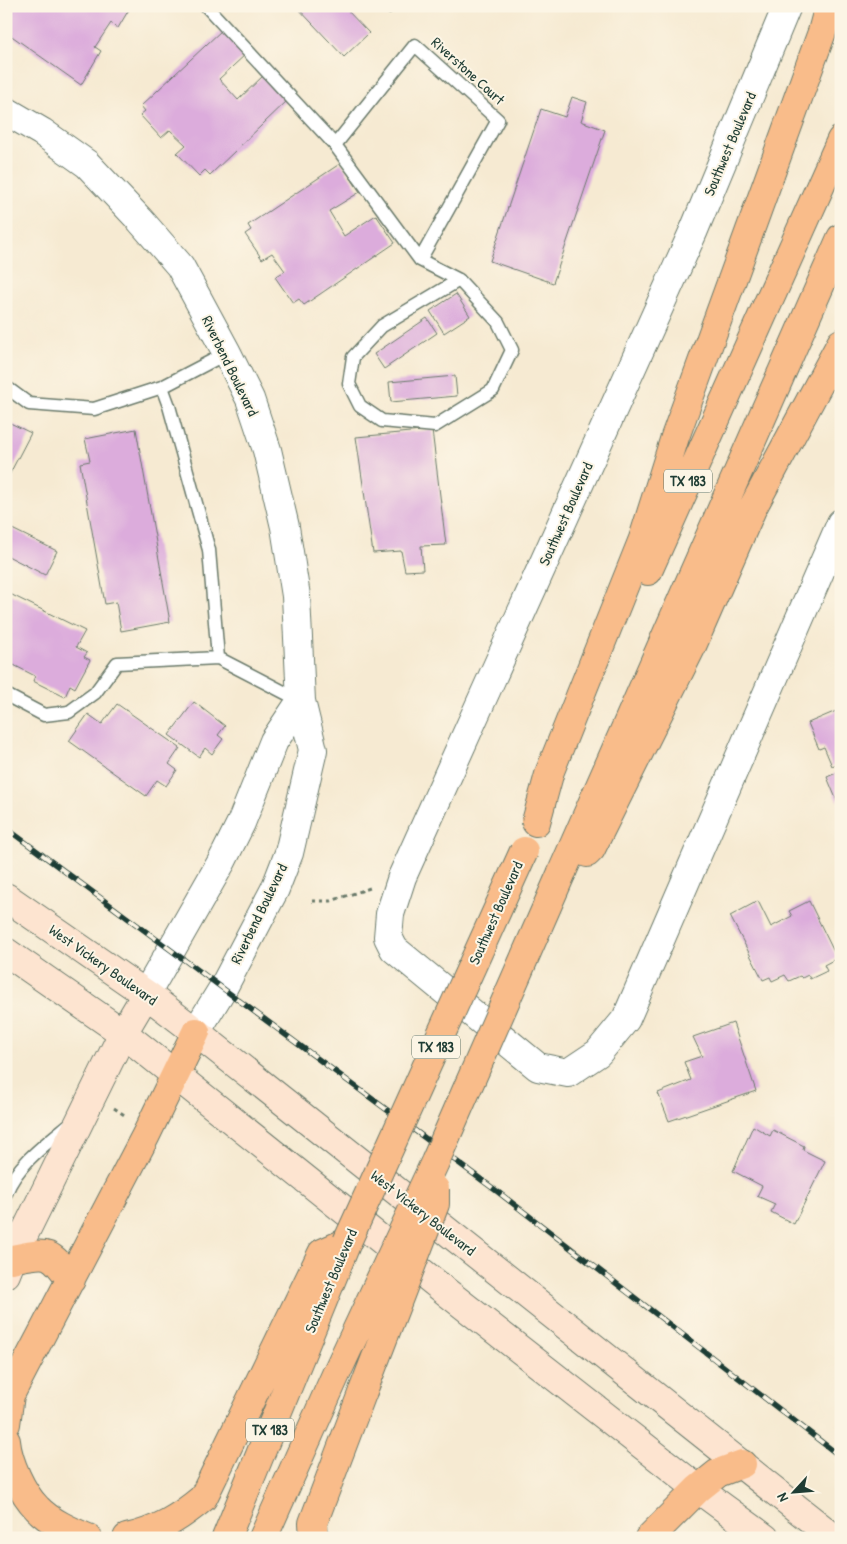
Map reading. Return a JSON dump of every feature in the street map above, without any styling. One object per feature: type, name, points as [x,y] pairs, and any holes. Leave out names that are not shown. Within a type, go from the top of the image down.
[{"type":"highway","points":[[536,822],[550,771],[643,539],[675,437],[822,32],[829,6]]},
{"type":"highway","name":"Southwest Boulevard","points":[[226,1538],[303,1318],[322,1253],[347,1242],[524,851],[841,140]]},
{"type":"highway","name":"TX 183","points":[[263,1538],[337,1372],[436,1162],[841,238]]},
{"type":"highway","points":[[562,872],[591,849],[692,646],[752,510],[841,343]]},
{"type":"highway","points":[[6,1424],[10,1395],[196,1032]]},
{"type":"highway","points":[[314,1538],[313,1523],[435,1204],[436,1162]]},
{"type":"highway","points":[[9,1266],[41,1253],[57,1261],[70,1280]]},
{"type":"highway","points":[[127,1538],[144,1534],[182,1516],[203,1498],[303,1318]]},
{"type":"highway","points":[[6,1441],[7,1453],[22,1486],[37,1509],[67,1530],[88,1538]]},
{"type":"highway","points":[[649,1538],[698,1489],[718,1473],[742,1464]]},
{"type":"main road","name":"West Vickery Boulevard","points":[[6,897],[146,994],[196,1032],[317,1130],[834,1538]]},
{"type":"main road","points":[[6,952],[123,1034],[698,1489],[751,1534],[776,1492]]},
{"type":"main road","points":[[9,1266],[123,1034],[146,994]]},
{"type":"street","name":"Southwest Boulevard","points":[[787,6],[694,230],[402,877],[390,914],[388,937],[394,949],[538,1067],[568,1073],[598,1053],[626,1020],[841,523]]},
{"type":"street","name":"Riverbend Boulevard","points":[[6,111],[42,132],[87,164],[180,266],[250,399],[267,450],[286,527],[296,596],[301,701],[313,750],[289,853],[275,888],[223,988],[196,1032]]},
{"type":"street","points":[[146,994],[222,862],[241,823],[274,742],[301,701]]},
{"type":"lane","points":[[206,6],[335,145],[420,260],[459,280],[498,322],[512,350],[493,390],[435,426],[382,421],[360,406],[349,384],[353,357],[382,326],[459,280]]},
{"type":"lane","name":"Riverstone Court","points":[[335,145],[415,45],[498,120],[420,260]]},
{"type":"lane","points":[[6,387],[29,404],[94,409],[162,387],[227,353]]},
{"type":"lane","points":[[162,387],[209,550],[218,658]]},
{"type":"lane","points":[[6,695],[44,715],[69,712],[95,693],[116,664],[218,658],[301,701]]},
{"type":"lane","points":[[6,1193],[10,1184],[39,1148],[85,1112]]},
{"type":"building","points":[[6,6],[131,6],[118,28],[111,23],[95,47],[101,51],[81,85],[6,32]]},
{"type":"building","points":[[296,6],[343,6],[369,33],[344,57]]},
{"type":"building","points":[[381,6],[398,6],[389,15]]},
{"type":"building","points":[[222,30],[246,54],[219,79],[238,100],[265,74],[289,99],[210,175],[205,170],[199,176],[177,153],[186,145],[170,130],[161,138],[140,115],[145,111],[141,106]]},
{"type":"building","points":[[572,97],[587,102],[581,121],[605,130],[553,283],[490,261],[541,109],[565,117]]},
{"type":"building","points":[[341,163],[360,192],[329,211],[344,236],[376,215],[395,243],[304,305],[299,299],[293,303],[275,277],[285,271],[272,253],[262,259],[245,234],[251,230],[248,225]]},
{"type":"building","points":[[456,294],[470,316],[444,333],[430,311]]},
{"type":"building","points":[[427,318],[437,333],[384,369],[374,354]]},
{"type":"building","points":[[455,376],[457,396],[391,402],[389,382]]},
{"type":"building","points":[[6,421],[31,433],[6,481]]},
{"type":"building","points":[[136,429],[170,622],[121,631],[116,602],[105,604],[80,463],[90,461],[85,439]]},
{"type":"building","points":[[432,430],[446,545],[421,546],[423,570],[405,571],[401,551],[373,553],[356,437]]},
{"type":"building","points":[[6,526],[57,551],[45,575],[6,555]]},
{"type":"building","points":[[6,592],[85,631],[76,647],[87,653],[84,657],[90,660],[75,688],[70,685],[65,697],[33,681],[35,676],[6,661]]},
{"type":"building","points":[[194,702],[225,726],[218,735],[223,739],[212,754],[205,748],[199,757],[169,735]]},
{"type":"building","points":[[117,704],[180,748],[169,764],[177,770],[166,786],[157,780],[146,796],[69,741],[88,714],[102,724]]},
{"type":"building","points":[[841,709],[841,762],[832,766],[824,747],[819,749],[808,723]]},
{"type":"building","points":[[841,771],[841,799],[837,801],[827,777]]},
{"type":"building","points":[[758,901],[771,927],[792,916],[789,911],[809,901],[837,958],[824,965],[827,971],[810,979],[808,975],[789,981],[785,975],[772,981],[770,977],[763,980],[730,916]]},
{"type":"building","points":[[733,1023],[756,1091],[669,1121],[658,1093],[691,1080],[684,1062],[702,1056],[693,1037]]},
{"type":"building","points":[[753,1126],[770,1136],[773,1130],[804,1146],[803,1150],[825,1161],[794,1224],[771,1212],[775,1204],[757,1196],[762,1186],[733,1171]]},
{"type":"railway","points":[[6,828],[498,1192],[841,1457]]}]
